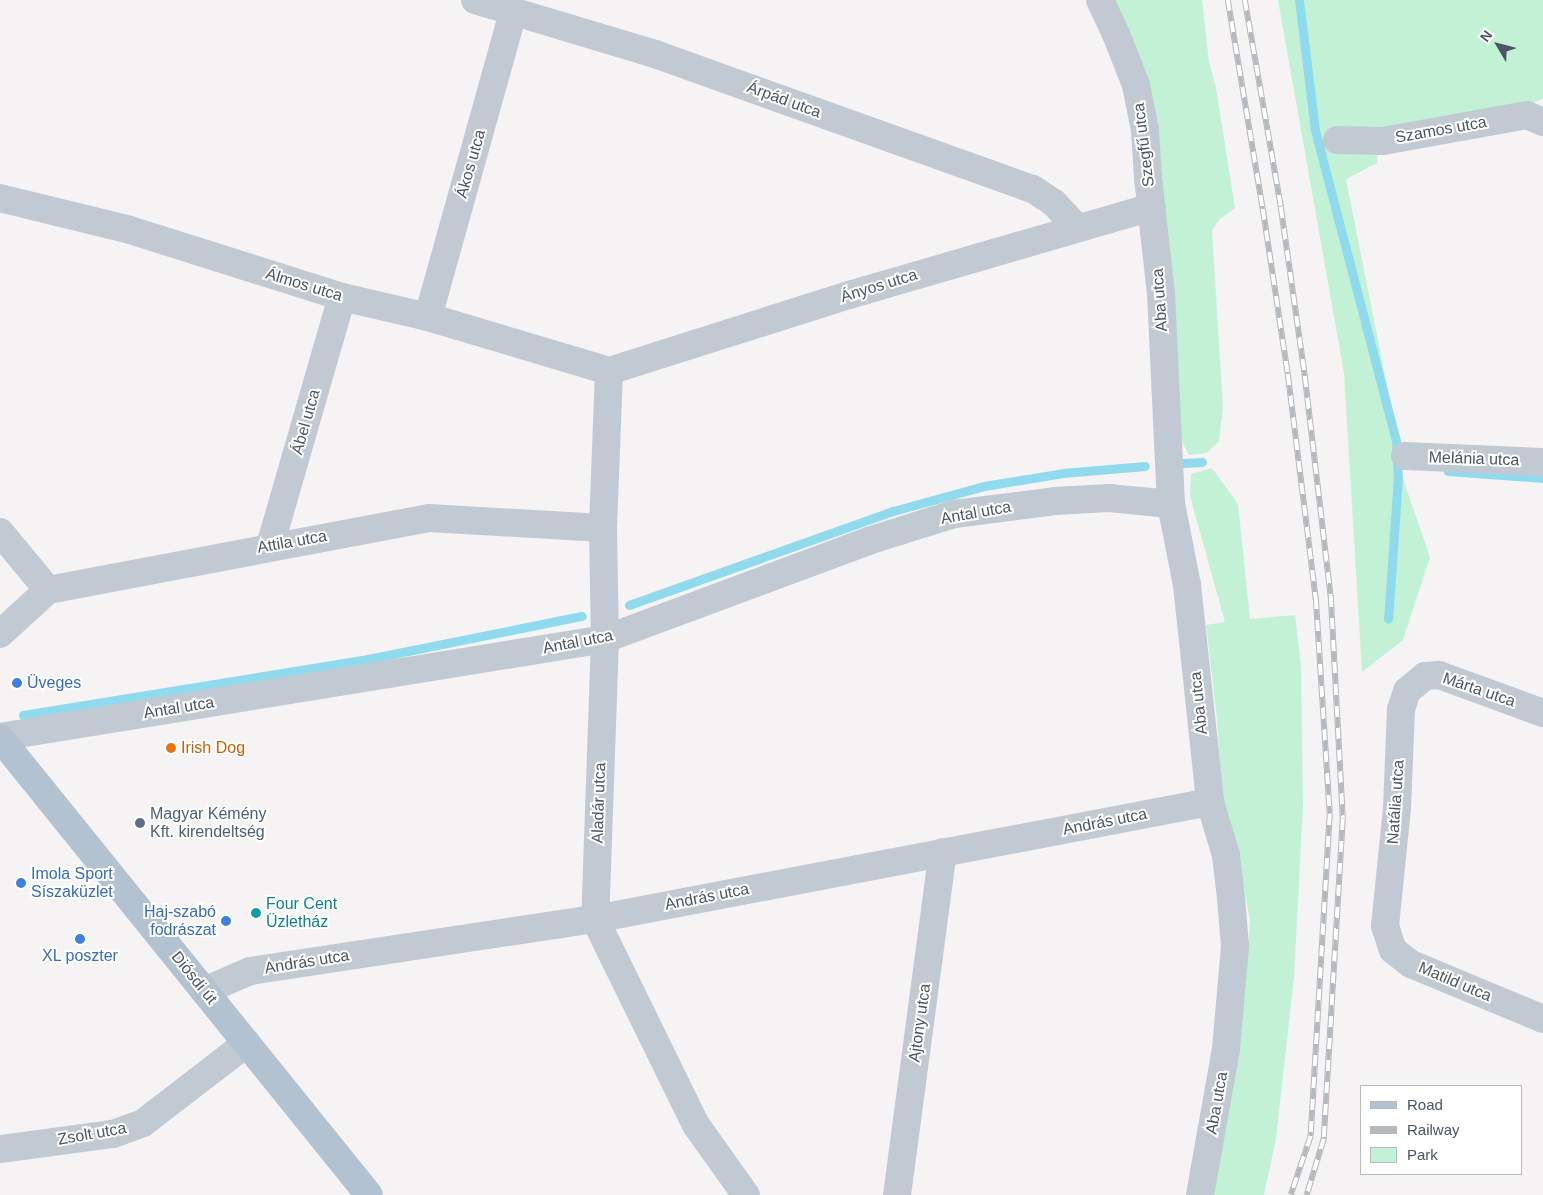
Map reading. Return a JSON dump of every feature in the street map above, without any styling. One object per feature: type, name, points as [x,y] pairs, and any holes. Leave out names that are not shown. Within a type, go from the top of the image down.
[{"type":"main road","name":"Diósdi út","points":[[0,738],[369,1195]]},
{"type":"street","name":"Árpád utca","points":[[475,0],[656,54],[1034,189],[1054,203],[1077,228]]},
{"type":"street","name":"Szegfű utca","points":[[1100,0],[1136,85],[1145,130],[1151,207]]},
{"type":"street","name":"Ákos utca","points":[[428,316],[513,12]]},
{"type":"street","name":"Szamos utca","points":[[1337,140],[1383,141],[1538,115]]},
{"type":"street","name":"Álmos utca","points":[[0,198],[130,230],[342,297],[428,316],[608,371]]},
{"type":"street","name":"Ányos utca","points":[[608,371],[849,295],[1151,207]]},
{"type":"street","name":"Aba utca","points":[[1151,207],[1161,292],[1171,504],[1187,585],[1210,802],[1226,855],[1235,946],[1226,1049],[1200,1195]]},
{"type":"street","name":"Ábel utca","points":[[270,546],[342,297]]},
{"type":"street","name":"Aladár utca","points":[[608,371],[604,528],[605,639],[595,919],[696,1125],[746,1195]]},
{"type":"street","name":"Melánia utca","points":[[1405,456],[1543,462]]},
{"type":"street","name":"Antal utca","points":[[0,738],[605,639],[868,541],[954,514],[1108,498],[1171,504]]},
{"type":"street","name":"Attila utca","points":[[48,590],[270,546],[429,518],[604,528]]},
{"type":"street","points":[[0,532],[48,590],[0,634]]},
{"type":"street","name":"Márta utca","points":[[1415,682],[1425,676],[1444,677],[1543,713]]},
{"type":"street","name":"Natália utca","points":[[1385,926],[1397,808],[1401,709],[1407,691],[1415,682]]},
{"type":"street","name":"András utca","points":[[204,991],[250,971],[595,919],[1210,802]]},
{"type":"street","name":"Ajtony utca","points":[[897,1195],[944,852]]},
{"type":"street","name":"Matild utca","points":[[1385,926],[1393,950],[1411,964],[1543,1019]]},
{"type":"street","name":"Zsolt utca","points":[[0,1149],[113,1134],[143,1124],[247,1043]]},
{"type":"green space","points":[[1108,0],[1202,0],[1209,62],[1216,88],[1235,208],[1220,219],[1212,230],[1223,407],[1219,441],[1207,453],[1189,455],[1178,434],[1175,347]]},
{"type":"green space","points":[[1278,0],[1543,0],[1543,98],[1522,109],[1379,136],[1377,163],[1346,179],[1398,441],[1402,476],[1430,557],[1403,640],[1362,672],[1344,373]]},
{"type":"green space","points":[[1212,468],[1238,504],[1250,619],[1295,615],[1301,666],[1303,806],[1294,977],[1276,1138],[1264,1195],[1210,1195],[1222,1133],[1246,977],[1250,920],[1238,856],[1222,798],[1217,719],[1206,625],[1225,622],[1190,496],[1191,474]]},
{"type":"waterway","points":[[1299,0],[1315,130],[1396,441],[1398,477],[1388,619]]},
{"type":"waterway","points":[[1183,463],[1202,462]]},
{"type":"waterway","points":[[629,605],[893,511],[984,486],[1063,473],[1145,466]]},
{"type":"waterway","points":[[1448,471],[1543,478]]},
{"type":"waterway","points":[[23,715],[368,659],[582,616]]},
{"type":"railway","points":[[1228,0],[1288,374],[1316,598],[1330,814],[1311,1136],[1291,1195]]},
{"type":"railway","points":[[1245,0],[1281,207],[1305,376],[1331,596],[1343,819],[1324,1139],[1307,1195]]},
{"type":"place","name":"Üveges","points":[[17,683]]},
{"type":"place","name":"Irish Dog","points":[[171,748]]},
{"type":"place","name":"Magyar Kémény Kft. kirendeltség","points":[[140,823]]},
{"type":"place","name":"Imola Sport Síszaküzlet","points":[[21,883]]},
{"type":"place","name":"Four Cent Üzletház","points":[[256,913]]},
{"type":"place","name":"Haj-szabó fodrászat","points":[[226,921]]},
{"type":"place","name":"XL poszter","points":[[80,939]]}]
